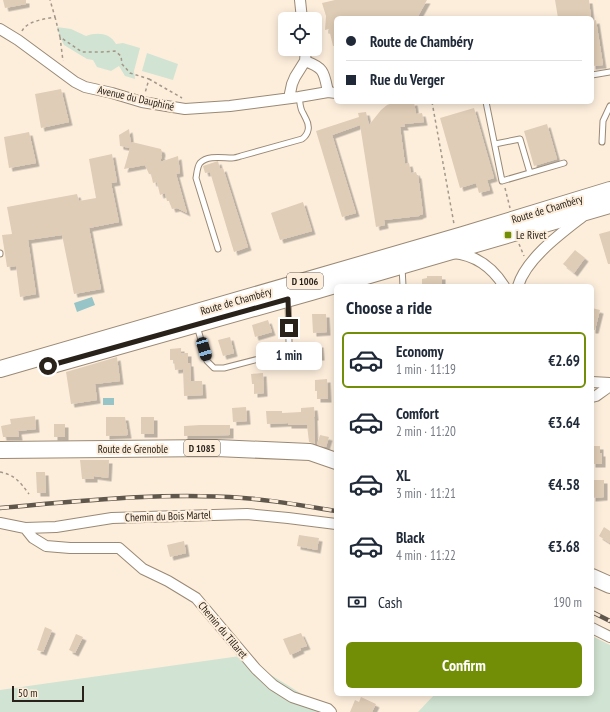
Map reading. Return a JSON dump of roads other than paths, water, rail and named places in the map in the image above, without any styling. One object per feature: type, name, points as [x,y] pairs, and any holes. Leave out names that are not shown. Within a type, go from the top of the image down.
[{"type":"main road","name":"Route de Chambéry","points":[[0,368],[448,240],[610,190]]},
{"type":"main road","name":"Route de Chambéry","points":[[340,284],[610,205]]},
{"type":"main road","name":"Route de Chambéry","points":[[0,380],[334,286]]},
{"type":"main road","name":"Route de Grenoble","points":[[0,450],[216,448],[310,452],[334,461]]},
{"type":"main road","points":[[594,578],[610,585]]},
{"type":"street","points":[[300,0],[301,12]]},
{"type":"street","name":"Avenue du Dauphiné","points":[[0,29],[18,40],[75,82],[85,87],[142,102],[186,109],[230,106],[332,93]]},
{"type":"street","points":[[294,98],[292,84],[305,61],[305,56]]},
{"type":"street","points":[[305,61],[316,65],[322,70],[332,93]]},
{"type":"street","points":[[519,284],[528,267],[541,252],[558,235],[587,211]]},
{"type":"street","points":[[447,253],[461,254],[475,258],[489,266],[503,284]]},
{"type":"street","points":[[594,382],[610,383]]},
{"type":"street","points":[[594,396],[610,386]]},
{"type":"street","name":"Chemin du Bois Martel","points":[[0,524],[25,528],[56,527],[112,518],[247,514],[334,524]]},
{"type":"street","name":"Chemin du Tillaret","points":[[25,528],[33,538],[46,546],[70,548],[119,548],[143,569],[196,598],[256,669],[273,685],[292,697],[328,709],[331,712]]},
{"type":"street","points":[[594,629],[610,637]]},
{"type":"lane","points":[[594,75],[610,72]]},
{"type":"lane","points":[[218,249],[196,178],[198,167],[201,162],[207,159],[215,157],[233,158],[302,139],[306,136],[309,126],[294,98]]},
{"type":"lane","points":[[486,104],[502,181],[564,163]]},
{"type":"lane","points":[[602,142],[604,121],[610,106]]},
{"type":"lane","points":[[495,144],[520,138],[530,173]]},
{"type":"lane","points":[[402,266],[403,284]]},
{"type":"lane","points":[[196,325],[207,362],[214,368],[224,368],[282,353],[288,349],[290,342],[288,299]]},
{"type":"water","points":[[92,297],[95,305],[77,312],[74,303]]},
{"type":"water","points":[[103,398],[114,398],[114,405],[103,405]]},
{"type":"railway","points":[[0,508],[122,498],[213,496],[290,503],[334,511]]},
{"type":"railway","points":[[594,613],[610,621]]},
{"type":"place","name":"Le Rivet","points":[[508,235]]}]
